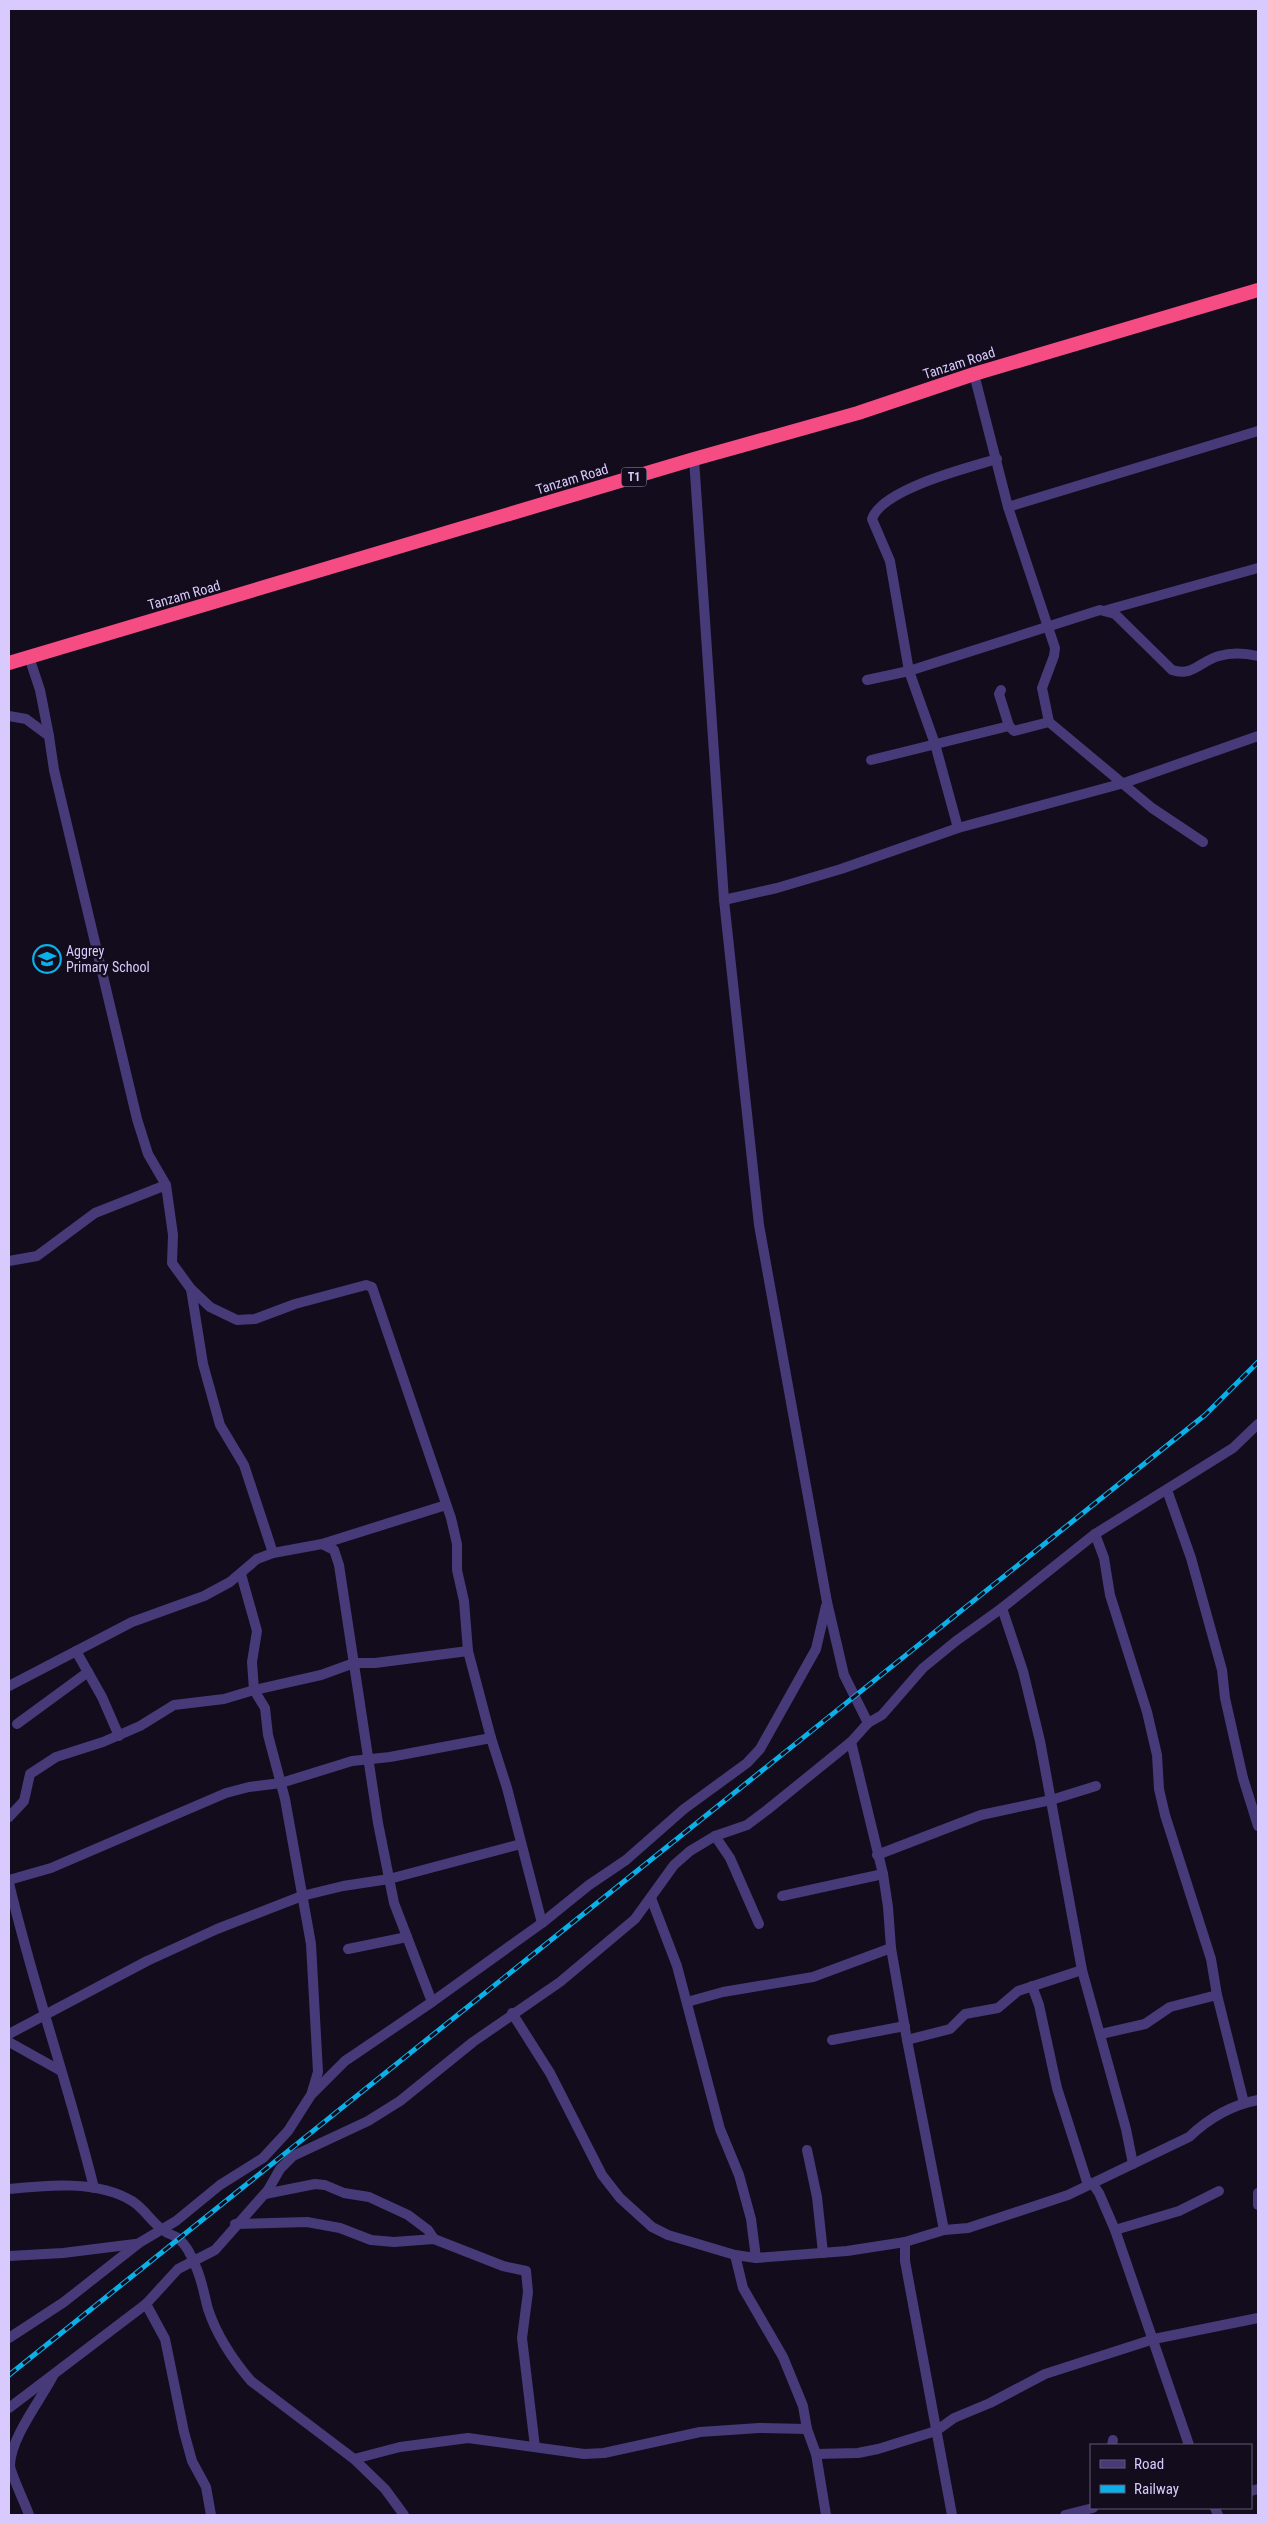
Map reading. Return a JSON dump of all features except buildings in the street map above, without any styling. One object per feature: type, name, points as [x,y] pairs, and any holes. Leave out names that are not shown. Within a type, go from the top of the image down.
[{"type":"highway","name":"Tanzam Road","points":[[9,664],[694,459],[858,413],[974,374],[1258,290]]},
{"type":"street","points":[[974,374],[1008,507],[1031,573],[1055,652],[1042,688],[1049,722],[1152,808],[1203,842]]},
{"type":"street","points":[[1008,507],[1258,431]]},
{"type":"street","points":[[694,459],[724,900],[759,1225],[827,1602],[844,1675],[868,1724]]},
{"type":"street","points":[[958,828],[934,744],[909,671],[890,561],[872,519],[875,509],[904,490],[997,459]]},
{"type":"street","points":[[867,680],[909,671],[1100,610],[1107,610],[1258,568]]},
{"type":"street","points":[[1107,610],[1115,614],[1172,670],[1188,672],[1207,660],[1220,655],[1242,653],[1258,656]]},
{"type":"street","points":[[30,657],[40,690],[54,770],[126,1078],[148,1154],[166,1185],[173,1235],[172,1263],[191,1289],[210,1307],[237,1320],[255,1318],[294,1304],[366,1285],[372,1287],[446,1504],[457,1544],[457,1570],[464,1601],[468,1651],[491,1738],[507,1788],[542,1923]]},
{"type":"street","points":[[1001,690],[999,694],[1009,726]]},
{"type":"street","points":[[9,716],[26,719],[49,736]]},
{"type":"street","points":[[871,760],[1009,726],[1018,731],[1049,722]]},
{"type":"street","points":[[724,900],[777,888],[958,828],[1124,783],[1258,736]]},
{"type":"street","points":[[9,1261],[37,1256],[95,1213],[166,1185]]},
{"type":"street","points":[[191,1289],[203,1364],[220,1425],[244,1465],[272,1553]]},
{"type":"street","points":[[9,2408],[146,2304],[178,2270],[215,2250],[235,2224],[265,2194],[280,2169],[293,2156],[368,2121],[400,2101],[512,2013],[560,1982],[635,1919],[674,1865],[690,1852],[715,1836],[747,1824],[851,1742],[868,1724],[882,1715],[923,1668],[956,1641],[1002,1608],[1095,1534],[1233,1448],[1258,1424]]},
{"type":"street","points":[[1167,1490],[1191,1558],[1222,1670],[1225,1698],[1244,1778],[1258,1826]]},
{"type":"street","points":[[9,1686],[132,1622],[204,1596],[230,1582],[257,1559],[272,1553],[322,1544],[446,1504]]},
{"type":"street","points":[[1095,1534],[1104,1558],[1110,1594],[1146,1712],[1157,1755],[1159,1789],[1165,1815],[1207,1946],[1217,1995],[1244,2103]]},
{"type":"street","points":[[322,1544],[334,1550],[339,1565],[368,1760],[394,1903],[432,2002]]},
{"type":"street","points":[[241,1574],[257,1631],[252,1662],[254,1690],[265,1708],[268,1735],[281,1783],[311,1944],[318,2072],[311,2096]]},
{"type":"street","points":[[9,2338],[64,2302],[139,2243],[163,2230],[220,2185],[263,2158],[288,2131],[311,2096],[344,2061],[432,2002],[542,1923],[589,1885],[626,1860],[684,1808],[747,1763],[760,1749],[816,1649],[827,1602]]},
{"type":"street","points":[[1002,1608],[1023,1671],[1040,1741],[1082,1970],[1126,2129],[1133,2164]]},
{"type":"street","points":[[76,1651],[102,1697],[118,1736]]},
{"type":"street","points":[[9,1818],[24,1801],[30,1774],[56,1758],[118,1736],[140,1726],[174,1705],[224,1699],[254,1690],[321,1676],[354,1664],[468,1651]]},
{"type":"street","points":[[17,1724],[88,1672]]},
{"type":"street","points":[[94,2188],[9,1882],[51,1868],[226,1793],[249,1787],[281,1783],[352,1761],[368,1760],[491,1738]]},
{"type":"street","points":[[851,1742],[876,1855],[883,1874],[891,1948],[944,2230]]},
{"type":"street","points":[[876,1855],[981,1815],[1051,1800],[1096,1786]]},
{"type":"street","points":[[715,1836],[730,1858],[759,1924]]},
{"type":"street","points":[[9,2034],[46,2017],[161,1954],[302,1896],[343,1886],[389,1879],[521,1844]]},
{"type":"street","points":[[782,1896],[883,1874]]},
{"type":"street","points":[[651,1898],[665,1930],[720,2129],[739,2175],[751,2219],[756,2258]]},
{"type":"street","points":[[348,1949],[407,1937]]},
{"type":"street","points":[[686,2002],[723,1992],[813,1978],[891,1948]]},
{"type":"street","points":[[907,2040],[950,2029],[965,2014],[998,2008],[1018,1991],[1082,1970]]},
{"type":"street","points":[[1032,1986],[1039,2005],[1057,2088],[1090,2184],[1099,2193],[1115,2230],[1189,2444]]},
{"type":"street","points":[[1100,2034],[1145,2024],[1170,2008],[1217,1995]]},
{"type":"street","points":[[512,2013],[550,2073],[602,2175],[620,2198],[652,2227],[668,2235],[735,2255],[756,2258],[823,2254],[905,2242],[944,2230],[968,2228],[1006,2217],[1090,2184],[1189,2138],[1200,2127],[1228,2109],[1258,2100]]},
{"type":"street","points":[[832,2040],[905,2026]]},
{"type":"street","points":[[9,2042],[61,2071]]},
{"type":"street","points":[[807,2150],[817,2197],[823,2254]]},
{"type":"street","points":[[265,2194],[315,2184],[325,2185],[344,2193],[369,2197],[408,2215],[428,2230],[434,2239]]},
{"type":"street","points":[[9,2189],[38,2186],[94,2188],[116,2193],[133,2202],[163,2230],[179,2239],[194,2262],[212,2318],[239,2367],[251,2381],[354,2459],[385,2489],[404,2515]]},
{"type":"street","points":[[1115,2230],[1179,2212],[1219,2191]]},
{"type":"street","points":[[1258,2192],[1258,2205]]},
{"type":"street","points":[[235,2224],[307,2222],[340,2228],[371,2240],[394,2242],[434,2239],[504,2266],[526,2271],[528,2292],[522,2338],[534,2447]]},
{"type":"street","points":[[905,2242],[906,2261],[952,2515]]},
{"type":"street","points":[[9,2256],[83,2251],[139,2243]]},
{"type":"street","points":[[735,2255],[743,2288],[783,2357],[803,2406],[807,2429],[816,2454],[826,2515]]},
{"type":"street","points":[[146,2304],[165,2339],[184,2432],[192,2461],[206,2487],[211,2515]]},
{"type":"street","points":[[816,2454],[858,2453],[936,2431],[954,2418],[990,2403],[1045,2374],[1154,2339],[1258,2318]]},
{"type":"street","points":[[29,2515],[10,2467],[14,2448],[26,2421],[55,2372]]},
{"type":"street","points":[[354,2459],[407,2445],[468,2438],[584,2454],[604,2453],[700,2432],[759,2428],[807,2429]]},
{"type":"street","points":[[1065,2515],[1090,2509]]},
{"type":"railway","points":[[9,2375],[1205,1415],[1258,1362]]},
{"type":"place","name":"Aggrey Primary School","points":[[47,959]]}]
